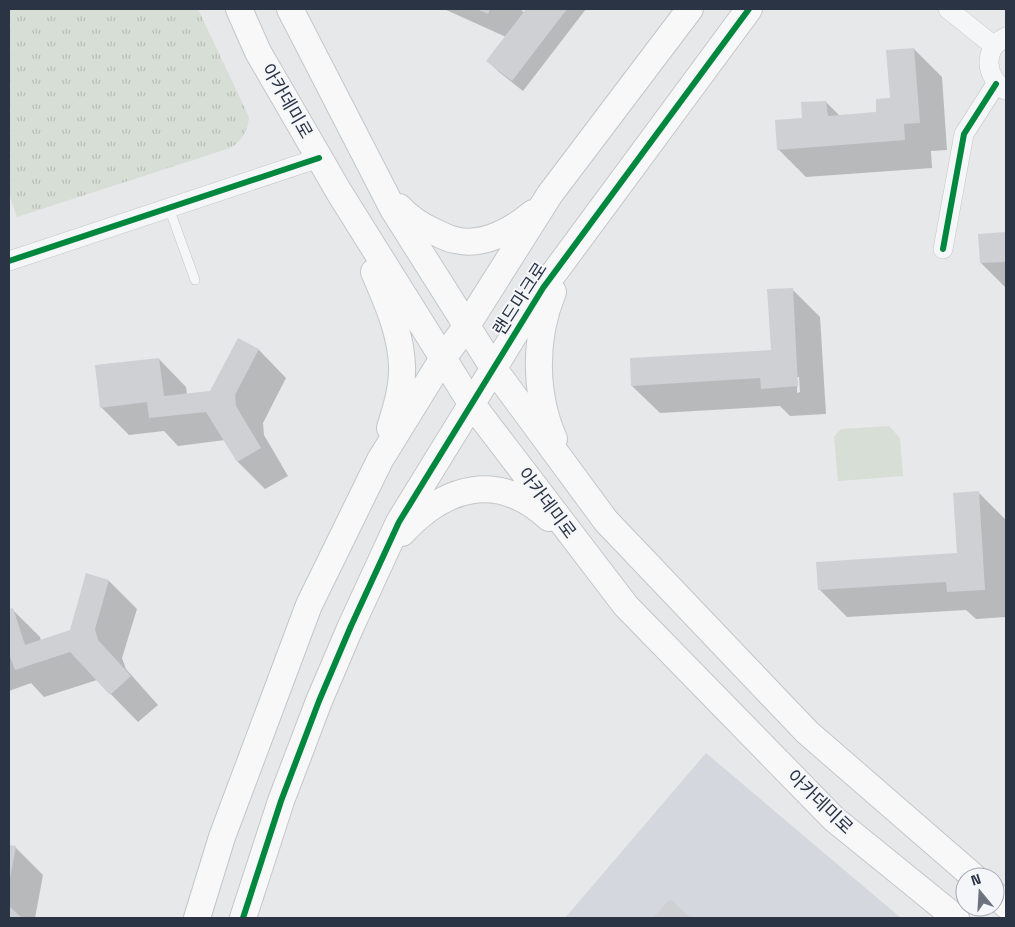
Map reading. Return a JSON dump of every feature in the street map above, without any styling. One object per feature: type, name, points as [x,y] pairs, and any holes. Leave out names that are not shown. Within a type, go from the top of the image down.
[{"type":"main road","name":"아카데미로","points":[[239,9],[258,52],[338,192],[471,403],[626,606],[834,819],[956,918]]},
{"type":"main road","name":"아카데미로","points":[[290,9],[393,208],[466,327],[494,369],[606,521],[808,732],[963,867]]},
{"type":"main road","name":"랜드마크로","points":[[197,918],[222,837],[309,605],[380,460],[443,358],[466,327],[555,188],[690,9]]},
{"type":"main road","name":"랜드마크로","points":[[243,918],[281,801],[319,701],[399,522],[543,288],[749,9]]},
{"type":"main road","points":[[375,174],[391,198],[416,222],[429,230],[456,240],[470,242],[485,240],[498,235],[523,221],[536,210],[555,188]]},
{"type":"main road","points":[[338,192],[383,294],[399,344],[402,366],[399,394],[380,460]]},
{"type":"main road","points":[[572,475],[547,420],[542,398],[539,349],[541,326],[548,302],[558,279],[588,226]]},
{"type":"main road","points":[[381,562],[392,544],[432,506],[460,492],[472,489],[486,489],[511,494],[535,507],[558,526],[590,559]]},
{"type":"street","points":[[943,249],[964,134],[1001,87],[991,75],[989,65],[990,56],[1000,42],[948,9]]},
{"type":"street","points":[[9,261],[319,158]]},
{"type":"lane","points":[[169,208],[195,280]]},
{"type":"shaded area","points":[[706,753],[901,918],[565,918]]},
{"type":"green space","points":[[198,9],[249,117],[244,135],[230,148],[17,217],[9,194],[9,10]]},
{"type":"green space","points":[[889,426],[900,438],[903,476],[838,481],[834,437],[841,429]]},
{"type":"building","points":[[476,9],[490,9],[488,14]]},
{"type":"building","points":[[526,9],[567,9],[512,81],[486,61]]},
{"type":"building","points":[[914,48],[920,123],[904,124],[905,140],[777,150],[775,120],[802,118],[801,102],[826,101],[828,116],[876,112],[876,99],[890,98],[886,50]]},
{"type":"building","points":[[1006,232],[1006,262],[980,263],[978,234]]},
{"type":"building","points":[[793,288],[798,386],[761,389],[760,378],[631,386],[630,358],[771,350],[767,289]]},
{"type":"building","points":[[238,338],[259,349],[235,395],[236,406],[261,448],[237,462],[206,412],[149,418],[147,402],[100,408],[95,365],[159,358],[164,396],[210,391]]},
{"type":"building","points":[[979,491],[985,590],[947,592],[946,582],[818,590],[816,562],[957,553],[953,493]]},
{"type":"building","points":[[86,573],[109,580],[95,629],[98,640],[131,676],[110,695],[70,652],[15,670],[9,654],[9,609],[13,608],[25,645],[70,630]]},
{"type":"building","points":[[9,845],[16,846],[10,878],[9,878]]},
{"type":"building","points":[[670,899],[691,918],[653,918]]},
{"type":"building","points":[[9,906],[22,918],[9,918]]},
{"type":"cycle path","points":[[243,918],[281,801],[319,701],[399,522],[543,288],[749,9]]},
{"type":"cycle path","points":[[943,249],[964,134],[996,84]]},
{"type":"cycle path","points":[[9,261],[319,158]]}]
